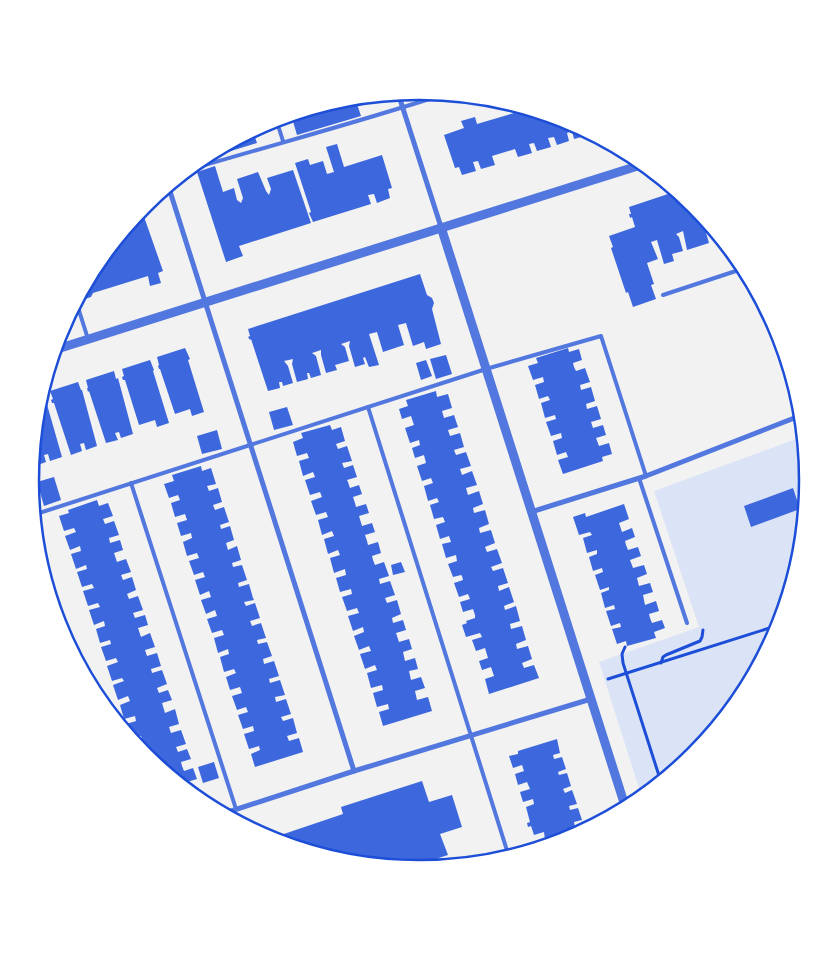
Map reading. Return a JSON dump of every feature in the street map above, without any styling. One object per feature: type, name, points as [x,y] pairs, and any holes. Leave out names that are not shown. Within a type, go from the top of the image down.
[{"type":"street","points":[[401,101],[530,512],[623,800]]},
{"type":"street","points":[[63,347],[634,167]]},
{"type":"street","points":[[170,192],[354,771]]},
{"type":"street","points":[[530,512],[646,476],[794,418]]},
{"type":"street","points":[[232,811],[590,699]]},
{"type":"lane","points":[[208,164],[426,100]]},
{"type":"lane","points":[[279,127],[283,141]]},
{"type":"lane","points":[[663,295],[736,271]]},
{"type":"lane","points":[[79,310],[88,340]]},
{"type":"lane","points":[[41,513],[486,369],[601,336],[646,476]]},
{"type":"lane","points":[[368,407],[472,735],[506,850]]},
{"type":"lane","points":[[639,478],[687,623]]},
{"type":"lane","points":[[131,483],[236,809]]},
{"type":"path","points":[[608,680],[769,629]]},
{"type":"path","points":[[661,663],[666,655],[700,641],[703,630]]},
{"type":"path","points":[[625,648],[622,654],[623,663],[659,775]]},
{"type":"shaded area","points":[[797,439],[799,480],[796,530],[786,578],[770,626],[748,670],[721,711],[688,749],[670,766],[639,789],[599,662],[699,627],[654,491]]},
{"type":"building","points":[[357,105],[361,116],[297,135],[293,121]]},
{"type":"building","points":[[516,113],[571,132],[567,133],[569,141],[557,145],[554,137],[548,138],[551,147],[537,151],[534,143],[529,144],[532,153],[518,157],[515,149],[492,156],[495,165],[481,169],[478,161],[473,162],[476,171],[462,175],[459,167],[455,168],[444,135],[464,128],[461,121],[475,117],[477,124]]},
{"type":"building","points":[[572,132],[582,137],[574,139]]},
{"type":"building","points":[[255,137],[257,143],[227,152]]},
{"type":"building","points":[[337,144],[344,167],[382,155],[392,188],[388,189],[390,198],[377,203],[374,194],[368,195],[371,204],[313,222],[295,163],[308,159],[310,165],[323,161],[327,174],[334,172],[326,147]]},
{"type":"building","points":[[215,166],[223,192],[234,188],[237,200],[241,203],[243,198],[237,179],[258,172],[269,195],[271,189],[267,178],[293,170],[311,223],[239,246],[243,256],[226,262],[197,172]]},
{"type":"building","points":[[669,194],[705,229],[709,243],[687,250],[683,231],[676,234],[679,237],[683,251],[672,254],[674,261],[664,264],[657,240],[651,242],[658,259],[647,263],[654,284],[651,285],[656,299],[633,307],[628,292],[626,293],[611,248],[613,247],[609,236],[635,227],[632,217],[630,218],[629,207]]},
{"type":"building","points":[[144,217],[163,271],[158,273],[161,283],[150,286],[148,276],[93,293],[91,297],[85,299],[117,249]]},
{"type":"building","points":[[420,274],[427,295],[432,298],[434,303],[432,309],[441,344],[426,349],[424,342],[413,346],[406,323],[398,325],[404,345],[383,352],[377,332],[369,334],[379,365],[369,367],[365,357],[363,358],[365,364],[355,367],[349,346],[350,341],[341,344],[345,347],[349,361],[335,365],[337,370],[326,373],[321,350],[312,353],[316,356],[321,375],[311,378],[309,373],[307,373],[308,379],[297,382],[292,364],[293,359],[284,361],[288,366],[293,383],[283,386],[282,382],[279,382],[280,388],[268,391],[251,339],[248,337],[250,336],[248,329]]},
{"type":"building","points":[[185,348],[190,359],[188,360],[204,412],[192,416],[190,409],[175,414],[158,366],[157,357]]},
{"type":"building","points":[[568,348],[569,352],[579,349],[582,360],[573,363],[574,367],[576,371],[585,368],[590,382],[580,385],[581,390],[591,387],[595,401],[586,404],[587,409],[597,406],[601,419],[591,422],[593,428],[603,425],[606,435],[596,438],[599,446],[609,443],[612,454],[602,457],[603,461],[563,474],[558,460],[568,457],[566,452],[557,455],[553,441],[562,438],[561,433],[551,436],[546,422],[556,419],[555,415],[545,418],[541,403],[550,400],[548,396],[539,399],[535,385],[544,382],[543,377],[533,380],[528,366],[538,363],[536,358]]},
{"type":"building","points":[[446,355],[452,374],[436,379],[430,359]]},
{"type":"building","points":[[150,360],[169,423],[157,427],[155,420],[139,425],[125,380],[122,377],[124,376],[122,369]]},
{"type":"building","points":[[426,360],[432,376],[421,380],[416,363]]},
{"type":"building","points":[[114,371],[116,379],[118,378],[133,434],[121,438],[119,432],[115,433],[118,440],[106,443],[88,392],[86,380]]},
{"type":"building","points":[[78,382],[82,390],[97,446],[86,450],[84,443],[80,444],[82,451],[71,455],[54,403],[51,400],[53,399],[50,391]]},
{"type":"building","points":[[436,391],[437,397],[448,394],[452,408],[442,411],[444,418],[454,415],[458,427],[448,430],[450,436],[460,433],[464,447],[454,450],[456,455],[466,452],[471,466],[460,469],[462,475],[472,471],[477,485],[466,488],[468,495],[479,491],[483,504],[473,508],[474,513],[485,510],[489,524],[479,528],[480,533],[491,530],[495,543],[485,547],[487,552],[497,549],[502,563],[491,567],[493,571],[503,568],[508,583],[498,586],[499,591],[509,587],[514,602],[504,606],[505,610],[516,606],[520,621],[510,624],[511,629],[522,626],[526,640],[516,644],[517,649],[528,646],[532,659],[522,663],[524,668],[534,665],[539,678],[489,694],[485,679],[494,676],[491,667],[482,670],[479,661],[488,658],[485,648],[476,651],[472,640],[482,637],[480,633],[466,637],[462,625],[467,623],[466,621],[475,618],[473,609],[463,612],[460,602],[470,599],[468,594],[459,597],[454,583],[463,580],[462,576],[453,577],[448,564],[457,561],[456,555],[446,558],[442,544],[451,542],[449,536],[440,539],[436,525],[445,522],[443,517],[434,519],[430,505],[439,502],[437,498],[428,501],[424,486],[433,483],[431,478],[422,481],[417,466],[426,463],[424,455],[415,458],[412,448],[420,445],[419,440],[410,443],[405,428],[414,425],[411,416],[402,419],[399,409],[408,406],[406,400]]},
{"type":"building","points":[[47,403],[62,457],[50,461],[48,454],[44,455],[46,462],[40,464],[42,430]]},
{"type":"building","points":[[287,407],[293,425],[274,430],[269,412]]},
{"type":"building","points":[[330,425],[332,430],[341,427],[345,441],[336,444],[338,449],[347,446],[352,461],[342,463],[344,468],[353,465],[357,477],[347,480],[350,488],[359,485],[362,494],[353,497],[356,507],[366,504],[369,513],[359,516],[362,526],[372,523],[375,532],[365,535],[368,545],[378,542],[381,553],[372,556],[373,560],[375,565],[384,562],[389,576],[379,579],[380,584],[390,581],[395,595],[385,598],[387,603],[397,600],[401,614],[392,618],[393,623],[403,620],[406,630],[396,633],[399,642],[409,639],[412,649],[403,652],[405,661],[415,658],[418,669],[409,671],[411,680],[421,677],[425,688],[415,691],[417,700],[428,697],[432,711],[383,726],[379,712],[389,709],[388,704],[377,707],[373,693],[383,690],[382,685],[371,688],[367,673],[377,670],[375,665],[365,669],[360,654],[371,651],[369,646],[359,650],[354,636],[364,632],[363,627],[353,631],[348,616],[359,613],[357,608],[347,611],[342,597],[352,594],[351,589],[340,592],[336,578],[346,575],[345,569],[334,573],[330,558],[340,555],[338,550],[328,554],[324,539],[334,536],[332,531],[322,535],[318,520],[328,517],[326,512],[316,515],[311,501],[322,497],[320,492],[310,495],[305,480],[315,477],[313,472],[303,476],[299,461],[309,458],[307,453],[297,456],[293,442],[303,438],[301,433]]},
{"type":"building","points":[[217,430],[222,449],[202,454],[197,436]]},
{"type":"building","points":[[201,466],[202,471],[211,468],[216,484],[207,486],[209,491],[218,488],[222,502],[213,505],[215,510],[224,507],[229,522],[220,525],[221,529],[230,526],[234,540],[226,543],[228,550],[237,546],[241,560],[232,563],[233,567],[242,565],[247,580],[238,583],[239,587],[249,584],[254,600],[244,602],[246,606],[255,603],[260,618],[250,621],[252,626],[261,623],[266,638],[257,640],[258,644],[267,642],[272,656],[263,659],[264,664],[274,661],[279,676],[269,679],[270,683],[280,680],[285,695],[275,697],[276,702],[286,699],[291,714],[281,717],[283,721],[293,718],[297,733],[287,736],[289,741],[299,738],[303,752],[255,767],[251,754],[260,750],[259,746],[249,749],[244,734],[254,731],[253,726],[243,729],[238,715],[248,712],[246,707],[237,710],[232,696],[242,693],[240,687],[230,690],[226,677],[236,673],[234,669],[224,672],[220,657],[229,654],[228,649],[218,653],[214,638],[224,635],[222,630],[212,633],[207,619],[217,616],[215,610],[206,614],[201,600],[211,597],[209,591],[200,595],[195,580],[205,577],[203,572],[194,575],[189,561],[199,558],[197,553],[187,556],[183,542],[192,538],[191,533],[181,536],[177,523],[187,520],[185,514],[175,517],[171,503],[180,500],[178,495],[169,498],[164,484],[174,481],[172,475]]},
{"type":"building","points":[[54,477],[61,500],[44,506],[39,481]]},
{"type":"building","points":[[793,488],[798,503],[798,510],[751,527],[744,506]]},
{"type":"building","points":[[97,500],[99,506],[108,503],[113,516],[103,519],[105,524],[114,521],[119,535],[109,538],[110,543],[120,540],[123,550],[114,553],[117,562],[126,559],[131,572],[121,575],[123,580],[132,577],[136,590],[127,594],[129,599],[138,596],[143,610],[133,613],[135,618],[145,615],[148,625],[138,628],[141,637],[150,633],[155,647],[145,650],[147,656],[157,653],[161,666],[151,669],[152,673],[162,670],[167,684],[157,688],[159,693],[168,690],[172,700],[162,703],[165,713],[175,709],[179,724],[169,727],[171,733],[181,730],[186,744],[176,747],[178,752],[187,749],[191,759],[181,762],[182,766],[184,771],[193,768],[197,779],[188,782],[150,749],[143,741],[141,736],[138,737],[127,724],[136,721],[135,716],[124,719],[120,705],[130,701],[128,696],[118,700],[113,685],[124,681],[122,678],[112,681],[107,666],[118,662],[116,658],[106,661],[101,647],[111,644],[110,640],[100,643],[96,629],[105,626],[104,621],[94,625],[89,610],[100,607],[98,603],[88,606],[83,591],[94,588],[92,584],[82,587],[77,572],[87,569],[86,565],[76,569],[71,554],[81,551],[80,546],[70,550],[65,536],[76,532],[74,528],[64,531],[59,516],[69,513],[68,510]]},
{"type":"building","points":[[624,504],[629,519],[619,523],[622,532],[632,528],[635,537],[625,541],[626,545],[628,550],[638,547],[641,556],[630,560],[633,568],[644,565],[647,574],[637,578],[639,586],[650,583],[653,592],[643,595],[645,605],[656,601],[659,611],[649,614],[650,618],[652,623],[662,620],[665,628],[654,632],[656,638],[627,646],[626,641],[617,644],[612,629],[621,627],[620,623],[611,626],[606,611],[615,609],[614,605],[605,608],[601,593],[609,590],[609,587],[600,590],[595,575],[603,572],[602,568],[593,571],[589,557],[597,554],[597,550],[587,553],[583,538],[592,535],[590,532],[579,535],[573,517],[585,513],[586,517]]},
{"type":"building","points":[[401,562],[405,572],[393,575],[391,565]]},
{"type":"building","points":[[557,739],[560,753],[553,755],[554,759],[562,757],[566,769],[558,772],[559,775],[567,773],[571,786],[563,789],[565,793],[572,790],[577,804],[569,806],[570,810],[578,808],[582,820],[574,822],[575,826],[545,839],[544,832],[534,835],[531,826],[528,827],[527,823],[530,822],[526,807],[534,804],[533,799],[523,802],[520,792],[530,789],[527,782],[518,785],[515,774],[524,771],[522,765],[513,768],[509,756],[518,754],[518,751]]},
{"type":"building","points":[[214,762],[219,778],[203,783],[198,767]]},
{"type":"building","points":[[422,781],[429,802],[452,795],[462,827],[440,834],[448,855],[435,859],[369,857],[321,847],[282,834],[343,814],[341,807]]}]
